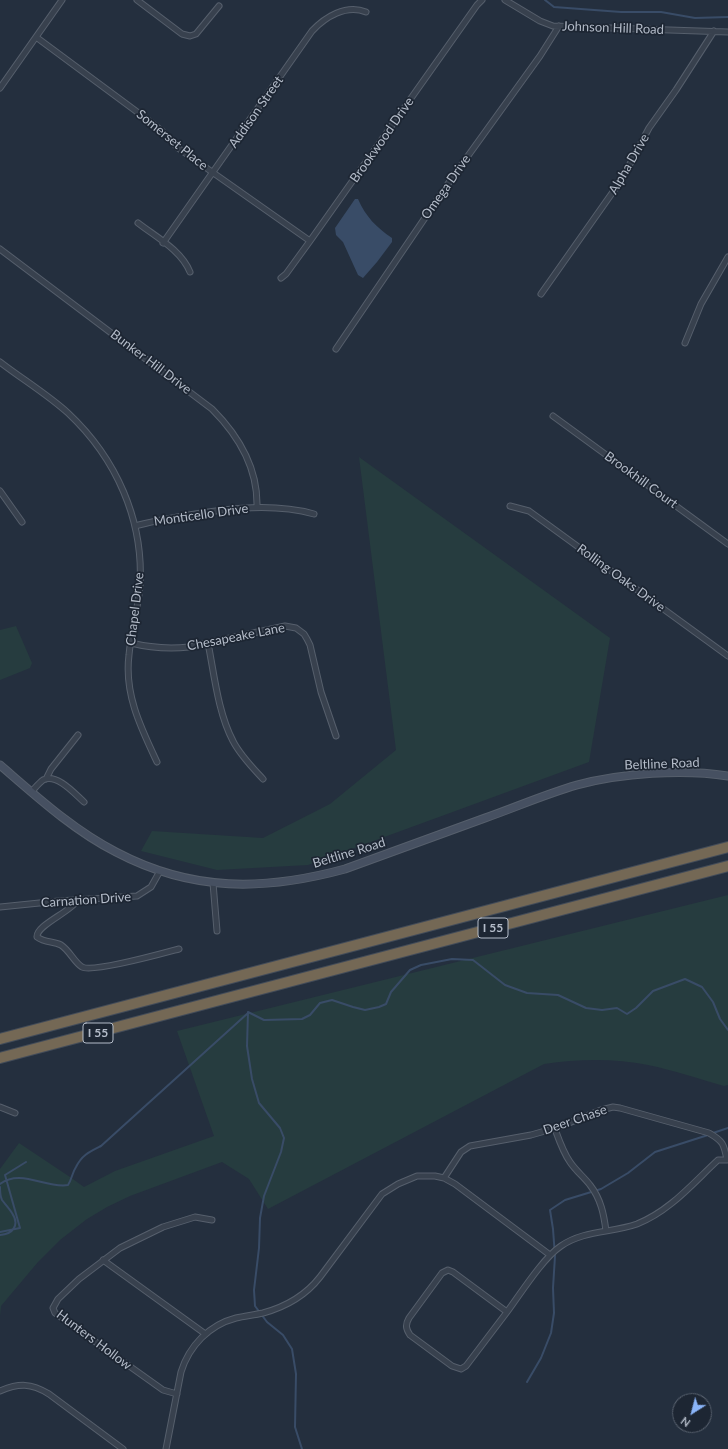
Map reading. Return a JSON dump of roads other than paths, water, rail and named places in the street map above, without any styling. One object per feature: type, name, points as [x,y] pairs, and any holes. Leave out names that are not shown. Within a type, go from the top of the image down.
[{"type":"highway","name":"I 55","points":[[0,1039],[728,847]]},
{"type":"highway","name":"I 55","points":[[0,1058],[728,866]]},
{"type":"main road","name":"Beltline Road","points":[[0,765],[58,813],[104,845],[137,862],[160,871],[193,880],[213,883],[254,885],[322,875],[373,859],[577,785],[636,775],[701,774],[728,776]]},
{"type":"street","points":[[0,88],[62,0]]},
{"type":"street","points":[[136,0],[182,34],[190,36],[196,34],[219,6]]},
{"type":"street","name":"Brookwood Drive","points":[[280,278],[286,274],[310,242],[482,0]]},
{"type":"street","name":"Johnson Hill Road","points":[[505,0],[540,21],[559,26],[728,32]]},
{"type":"street","name":"Addison Street","points":[[163,243],[312,31],[321,22],[342,12],[351,9],[366,12]]},
{"type":"street","name":"Omega Drive","points":[[336,349],[452,178],[540,56],[559,26]]},
{"type":"street","name":"Alpha Drive","points":[[541,294],[622,179],[649,128],[676,90],[714,31]]},
{"type":"street","name":"Somerset Place","points":[[36,37],[148,120],[162,131],[178,148],[310,242]]},
{"type":"street","points":[[138,223],[186,261],[190,272]]},
{"type":"street","name":"Bunker Hill Drive","points":[[0,248],[150,361],[212,409],[222,419],[240,442],[247,456],[256,484],[257,507]]},
{"type":"street","points":[[685,343],[701,304],[728,258]]},
{"type":"street","name":"Chapel Drive","points":[[0,362],[67,413],[93,440],[105,456],[122,487],[129,504],[139,549],[140,585],[128,656],[128,671],[132,700],[141,728],[157,762]]},
{"type":"street","name":"Brookhill Court","points":[[553,416],[728,544]]},
{"type":"street","points":[[0,491],[22,522]]},
{"type":"street","name":"Rolling Oaks Drive","points":[[510,506],[529,511],[728,656]]},
{"type":"street","name":"Monticello Drive","points":[[135,526],[170,517],[233,508],[257,507],[297,509],[314,514]]},
{"type":"street","name":"Chesapeake Lane","points":[[131,643],[152,647],[174,648],[208,643],[290,626],[300,631],[310,645],[321,692],[336,736]]},
{"type":"street","points":[[208,643],[223,717],[228,732],[240,753],[263,779]]},
{"type":"street","points":[[46,779],[51,769],[78,735]]},
{"type":"street","points":[[31,792],[42,781],[52,779],[61,782],[84,802]]},
{"type":"street","name":"Carnation Drive","points":[[0,907],[78,899],[137,896],[151,886],[160,871]]},
{"type":"street","points":[[213,883],[217,931]]},
{"type":"street","points":[[78,899],[72,908],[39,930],[37,937],[40,940],[57,944],[68,950],[83,968],[89,969],[110,966],[179,949]]},
{"type":"street","points":[[0,1107],[15,1113]]},
{"type":"street","name":"Deer Chase","points":[[444,1178],[461,1152],[470,1146],[505,1141],[555,1129],[601,1110],[613,1107],[709,1133],[724,1144],[728,1160]]},
{"type":"street","points":[[555,1129],[562,1148],[570,1162],[597,1196],[604,1216],[606,1231]]},
{"type":"street","points":[[507,1312],[453,1272],[444,1271],[406,1322],[406,1329],[410,1335],[452,1366],[461,1369],[466,1366],[507,1312],[550,1255],[559,1246],[577,1237],[626,1228],[650,1218],[672,1203],[718,1160],[728,1160]]},
{"type":"street","points":[[166,1449],[185,1360],[204,1334],[225,1322],[281,1306],[309,1290],[382,1194],[398,1184],[417,1176],[435,1176],[444,1178],[455,1184],[550,1255]]},
{"type":"street","name":"Hunters Hollow","points":[[177,1394],[169,1393],[163,1390],[55,1313],[53,1308],[58,1299],[79,1279],[120,1248],[163,1227],[195,1217],[212,1220]]},
{"type":"street","points":[[103,1260],[204,1334]]},
{"type":"street","points":[[0,1391],[19,1385],[38,1388],[49,1394],[123,1449]]},
{"type":"water","points":[[355,199],[358,199],[364,211],[372,221],[392,238],[392,242],[363,278],[358,275],[343,242],[336,235],[335,228]]},
{"type":"waterway","points":[[545,0],[554,7],[621,12],[661,12],[695,18],[728,17]]},
{"type":"waterway","points":[[248,1012],[264,1020],[302,1019],[310,1015],[320,1003],[332,1000],[365,1010],[379,1007],[386,1004],[391,992],[410,970],[421,965],[452,959],[473,960],[505,985],[527,993],[558,995],[586,1008],[602,1010],[617,1008],[627,1014],[636,1008],[653,991],[685,979],[702,987],[713,1002],[720,1019],[728,1030]]},
{"type":"waterway","points":[[248,1012],[247,1046],[252,1079],[259,1103],[280,1128],[284,1138],[281,1152],[264,1196],[260,1218],[259,1248],[254,1290],[255,1306],[267,1322],[283,1335],[292,1349],[296,1374],[295,1427],[302,1449]]},
{"type":"waterway","points":[[0,1184],[16,1178],[25,1178],[51,1184],[68,1185],[78,1163],[83,1157],[101,1146],[248,1013]]},
{"type":"waterway","points":[[713,1133],[728,1128]]},
{"type":"waterway","points":[[527,1382],[541,1358],[551,1333],[554,1313],[553,1288],[555,1256],[550,1210],[565,1200],[601,1189],[628,1173],[655,1152],[708,1135]]},
{"type":"waterway","points":[[0,1232],[20,1228],[5,1175],[26,1162]]},
{"type":"waterway","points":[[0,1187],[0,1195],[2,1200],[12,1213],[15,1221],[12,1231],[0,1235]]}]
